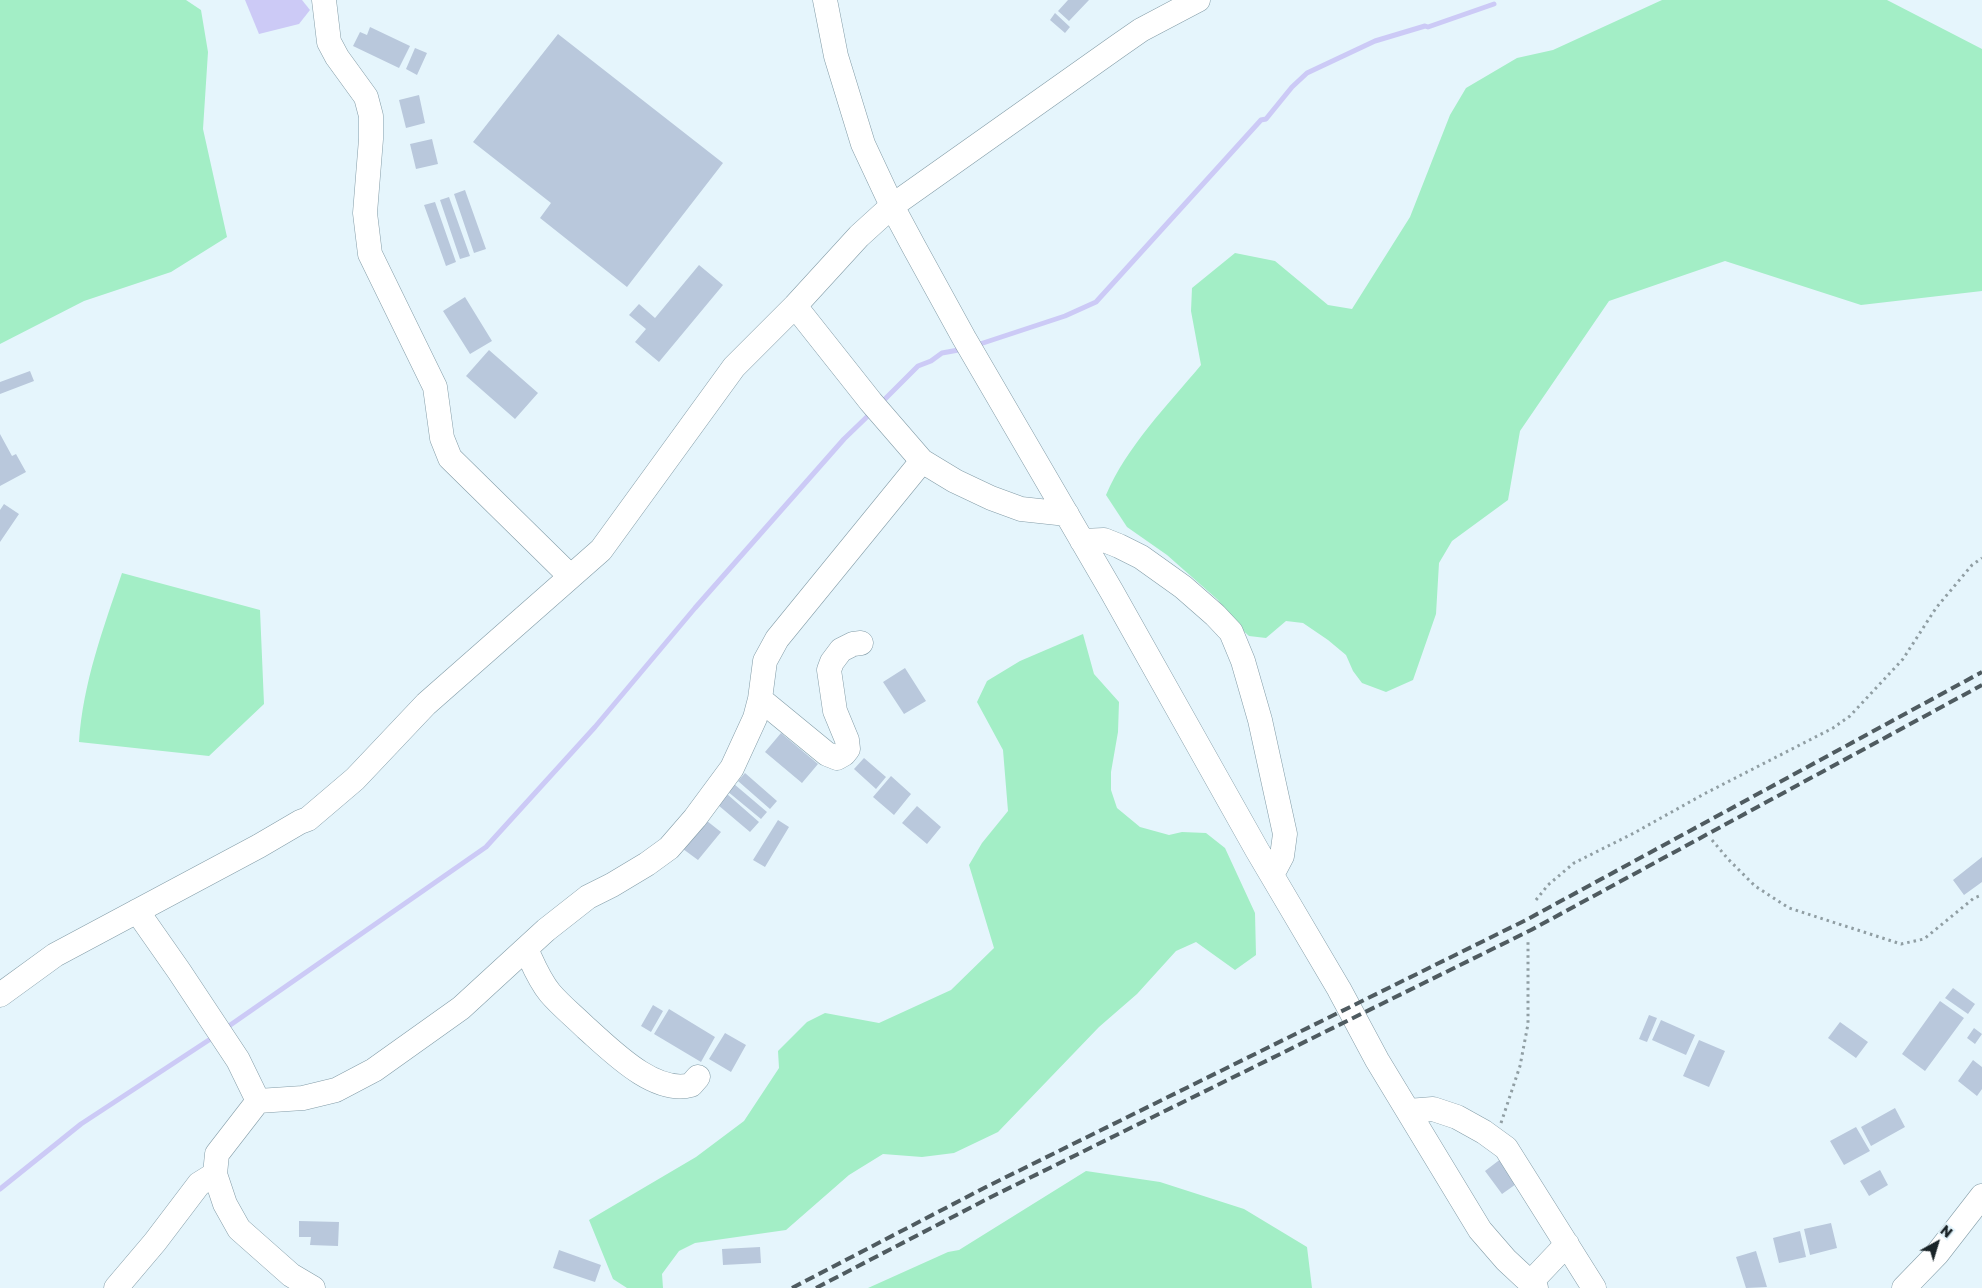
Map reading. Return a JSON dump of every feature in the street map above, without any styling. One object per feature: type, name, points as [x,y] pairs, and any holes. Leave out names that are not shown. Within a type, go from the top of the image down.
[{"type":"street","points":[[324,0],[329,42],[336,57],[366,97],[370,116],[371,139],[365,213],[370,254],[435,387],[442,438],[450,458],[570,576]]},
{"type":"street","points":[[825,0],[836,56],[851,109],[863,144],[892,206],[964,338],[1082,540],[1272,876],[1339,989],[1376,1060],[1480,1230],[1506,1260],[1533,1285],[1567,1244]]},
{"type":"street","points":[[0,995],[55,955],[308,819],[355,779],[426,704],[601,550],[734,367],[795,306],[858,236],[892,206],[1141,30],[1198,0]]},
{"type":"street","points":[[795,306],[871,402],[922,461],[955,481],[1022,510],[1067,514]]},
{"type":"street","points":[[314,1288],[292,1275],[239,1229],[225,1204],[215,1174],[216,1154],[258,1101],[304,1098],[336,1090],[374,1070],[461,1008],[526,949],[588,897],[612,886],[648,864],[669,848],[695,818],[732,768],[756,718],[765,661],[777,639],[922,461]]},
{"type":"street","points":[[1082,540],[1104,540],[1141,557],[1183,587],[1216,615],[1231,632],[1243,661],[1260,720],[1285,834],[1282,856],[1272,876]]},
{"type":"street","points":[[760,699],[827,754],[837,758],[848,749],[847,740],[835,711],[829,670],[832,662],[841,650],[852,644],[861,643]]},
{"type":"street","points":[[137,911],[179,970],[238,1060],[258,1101]]},
{"type":"street","points":[[526,949],[549,992],[565,1010],[622,1061],[659,1082],[672,1086],[685,1087],[691,1085],[698,1077]]},
{"type":"street","points":[[1408,1111],[1434,1109],[1457,1117],[1506,1148],[1594,1288]]},
{"type":"street","points":[[116,1288],[155,1242],[199,1184],[215,1174]]},
{"type":"street","points":[[1904,1288],[1937,1254],[1982,1196]]},
{"type":"path","points":[[1536,900],[1548,885],[1574,863],[1833,728],[1850,716],[1903,659],[1936,608],[1972,565],[1982,558]]},
{"type":"path","points":[[1712,840],[1755,886],[1789,908],[1901,944],[1924,939],[1974,898],[1982,895]]},
{"type":"path","points":[[1494,1139],[1520,1066],[1528,1024],[1528,942]]},
{"type":"green space","points":[[0,0],[186,0],[201,10],[208,52],[203,129],[227,237],[171,272],[84,301],[0,344]]},
{"type":"green space","points":[[1662,0],[1887,0],[1982,49],[1982,291],[1861,305],[1725,261],[1609,301],[1520,431],[1508,500],[1452,541],[1439,563],[1436,614],[1413,680],[1386,692],[1362,683],[1353,671],[1346,655],[1303,623],[1286,621],[1266,638],[1249,636],[1235,623],[1218,600],[1167,555],[1127,527],[1106,495],[1136,443],[1201,365],[1191,311],[1192,288],[1235,253],[1275,261],[1328,305],[1352,309],[1410,217],[1450,115],[1466,88],[1517,58],[1553,50]]},
{"type":"green space","points":[[122,573],[260,610],[264,704],[209,756],[79,742],[89,677]]},
{"type":"green space","points":[[1083,634],[1094,674],[1119,702],[1118,732],[1111,772],[1111,790],[1117,808],[1140,827],[1169,835],[1182,832],[1206,833],[1225,848],[1255,913],[1256,955],[1235,970],[1196,942],[1176,951],[1137,994],[1099,1027],[998,1132],[954,1153],[922,1157],[883,1154],[849,1175],[786,1230],[695,1243],[679,1251],[662,1274],[663,1288],[627,1288],[613,1279],[589,1220],[696,1157],[744,1121],[779,1068],[778,1051],[807,1022],[825,1013],[879,1023],[951,990],[994,948],[969,865],[982,843],[1008,811],[1003,750],[977,702],[987,681],[1020,661]]},
{"type":"green space","points":[[1086,1171],[1160,1182],[1244,1209],[1307,1247],[1312,1288],[868,1288],[948,1252],[959,1250]]},
{"type":"water","points":[[245,0],[302,0],[310,10],[299,24],[259,34]]},
{"type":"building","points":[[1068,0],[1089,0],[1069,21],[1058,11]]},
{"type":"building","points":[[1055,13],[1070,27],[1065,33],[1050,20]]},
{"type":"building","points":[[370,27],[410,46],[399,68],[353,46],[360,32],[367,35]]},
{"type":"building","points":[[558,34],[723,163],[627,287],[540,218],[551,203],[473,142]]},
{"type":"building","points":[[415,48],[427,53],[417,75],[406,69]]},
{"type":"building","points":[[419,95],[425,123],[406,128],[399,100]]},
{"type":"building","points":[[432,139],[438,164],[416,169],[410,144]]},
{"type":"building","points":[[465,190],[486,249],[474,253],[454,194]]},
{"type":"building","points":[[449,197],[470,256],[460,259],[440,200]]},
{"type":"building","points":[[435,202],[456,262],[446,266],[424,205]]},
{"type":"building","points":[[699,265],[723,285],[659,362],[635,342],[646,329],[629,315],[639,304],[655,318]]},
{"type":"building","points":[[465,297],[492,341],[470,354],[443,311]]},
{"type":"building","points":[[489,350],[538,393],[515,419],[466,376]]},
{"type":"building","points":[[30,371],[34,381],[0,394],[0,382]]},
{"type":"building","points":[[0,434],[12,456],[16,454],[26,472],[0,486]]},
{"type":"building","points":[[4,504],[19,514],[0,542],[0,510]]},
{"type":"building","points":[[905,668],[926,701],[904,714],[883,682]]},
{"type":"building","points":[[781,733],[818,764],[802,783],[765,752]]},
{"type":"building","points":[[864,758],[886,777],[876,789],[854,769]]},
{"type":"building","points":[[745,773],[777,801],[770,809],[738,781]]},
{"type":"building","points":[[891,776],[911,794],[894,815],[873,797]]},
{"type":"building","points":[[734,784],[767,812],[761,819],[727,791]]},
{"type":"building","points":[[727,794],[759,822],[750,832],[718,805]]},
{"type":"building","points":[[917,806],[941,827],[927,844],[902,823]]},
{"type":"building","points":[[778,820],[789,827],[765,867],[753,860]]},
{"type":"building","points":[[707,821],[721,832],[698,860],[683,849]]},
{"type":"building","points":[[1982,857],[1982,882],[1964,895],[1953,880]]},
{"type":"building","points":[[1953,988],[1975,1004],[1968,1014],[1945,998]]},
{"type":"building","points":[[1940,1001],[1964,1018],[1925,1071],[1902,1054]]},
{"type":"building","points":[[653,1005],[663,1011],[651,1032],[641,1026]]},
{"type":"building","points":[[669,1009],[715,1037],[701,1062],[654,1034]]},
{"type":"building","points":[[1649,1015],[1657,1018],[1647,1042],[1639,1039]]},
{"type":"building","points":[[1661,1020],[1695,1035],[1686,1055],[1652,1040]]},
{"type":"building","points":[[1840,1022],[1868,1042],[1856,1058],[1828,1038]]},
{"type":"building","points":[[1974,1028],[1982,1034],[1975,1044],[1967,1038]]},
{"type":"building","points":[[725,1033],[746,1045],[731,1072],[709,1059]]},
{"type":"building","points":[[1699,1040],[1725,1051],[1709,1087],[1683,1076]]},
{"type":"building","points":[[1973,1060],[1982,1067],[1982,1089],[1977,1096],[1958,1081]]},
{"type":"building","points":[[1895,1108],[1905,1127],[1871,1146],[1861,1127]]},
{"type":"building","points":[[1856,1127],[1870,1151],[1844,1165],[1830,1141]]},
{"type":"building","points":[[1502,1158],[1519,1182],[1502,1194],[1485,1171]]},
{"type":"building","points":[[1880,1170],[1888,1185],[1869,1196],[1860,1181]]},
{"type":"building","points":[[299,1221],[339,1222],[338,1246],[310,1245],[311,1237],[299,1237]]},
{"type":"building","points":[[1831,1223],[1837,1248],[1810,1255],[1804,1229]]},
{"type":"building","points":[[1800,1231],[1806,1257],[1779,1263],[1773,1238]]},
{"type":"building","points":[[760,1247],[761,1263],[723,1265],[722,1249]]},
{"type":"building","points":[[559,1250],[601,1265],[595,1282],[553,1268]]},
{"type":"building","points":[[1756,1251],[1767,1287],[1746,1288],[1736,1257]]},
{"type":"waterway","points":[[974,346],[1065,316],[1096,302],[1261,120],[1266,119],[1292,87],[1307,73],[1375,41],[1425,26],[1428,27],[1494,4]]},
{"type":"waterway","points":[[880,404],[918,366],[931,361],[942,353],[964,349]]},
{"type":"waterway","points":[[226,1028],[486,847],[595,727],[695,608],[844,439],[872,412]]},
{"type":"waterway","points":[[0,1189],[81,1124],[215,1036]]},
{"type":"railway","points":[[792,1288],[986,1187],[1526,920],[1982,672]]},
{"type":"railway","points":[[816,1288],[991,1197],[1531,930],[1982,685]]}]
